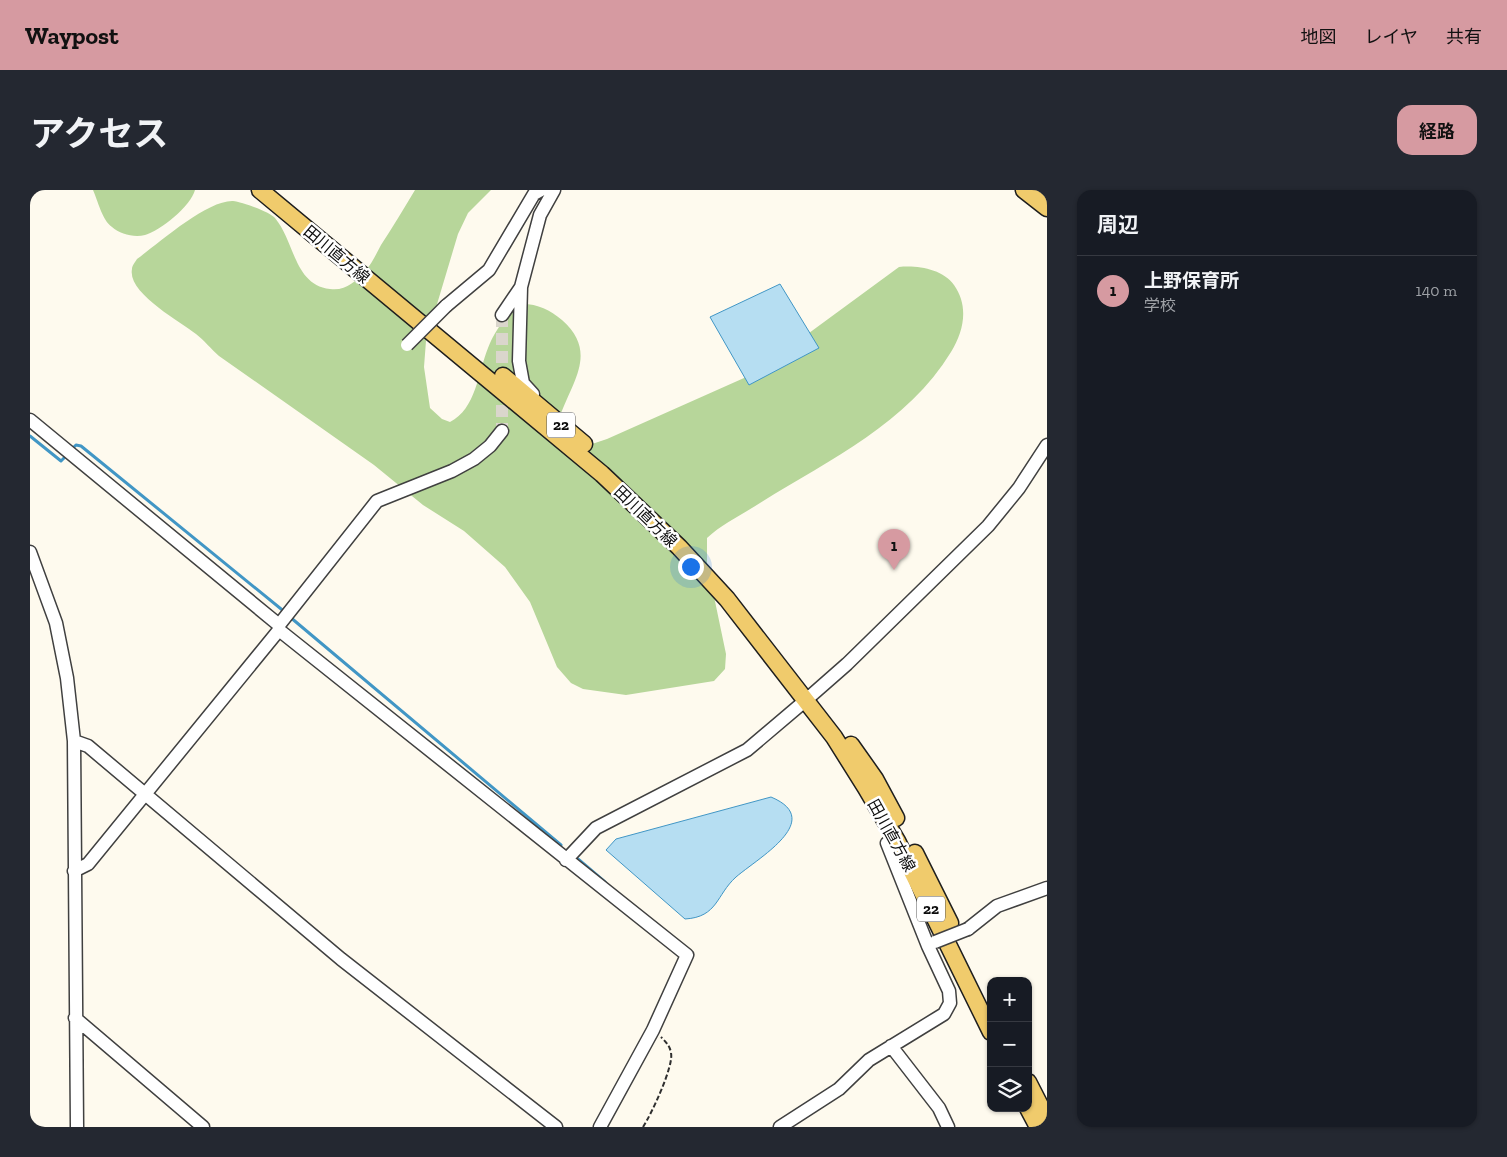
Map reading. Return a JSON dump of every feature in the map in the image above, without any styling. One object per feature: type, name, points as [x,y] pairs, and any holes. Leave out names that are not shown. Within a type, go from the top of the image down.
[{"type":"main road","name":"田川直方線","points":[[260,190],[602,474],[679,546],[810,696]]},
{"type":"main road","name":"田川直方線","points":[[276,190],[610,466],[726,582],[838,735],[871,784],[932,885],[987,1000]]},
{"type":"main road","points":[[1026,190],[1047,208]]},
{"type":"main road","name":"田川直方線","points":[[871,784],[895,838],[987,1024]]},
{"type":"main road","points":[[1032,1090],[1047,1119]]},
{"type":"main road","points":[[1030,1112],[1038,1127]]},
{"type":"street","points":[[407,345],[446,306],[489,270],[534,194],[541,190]]},
{"type":"street","points":[[553,418],[523,383],[519,361],[521,287],[540,215],[554,190]]},
{"type":"street","points":[[502,315],[521,287]]},
{"type":"street","points":[[30,420],[279,628],[566,860],[687,955],[654,1030],[600,1127]]},
{"type":"street","points":[[74,871],[88,864],[279,628],[377,501],[452,471],[474,459],[490,446],[502,432]]},
{"type":"street","points":[[566,860],[596,828],[747,750],[810,696],[846,664],[988,526],[1019,488],[1047,445]]},
{"type":"street","points":[[30,552],[56,623],[66,678],[74,741],[77,1127]]},
{"type":"street","points":[[74,741],[88,746],[342,959],[556,1127]]},
{"type":"street","points":[[780,1127],[840,1088],[869,1060],[944,1014],[950,1003],[949,991],[931,944],[887,843],[895,838]]},
{"type":"street","points":[[931,944],[968,929],[997,906],[1047,888]]},
{"type":"street","points":[[75,1018],[203,1127]]},
{"type":"street","points":[[891,1046],[939,1108],[948,1127]]},
{"type":"path","points":[[643,1127],[652,1112],[669,1069],[672,1055],[668,1044],[654,1030]]},
{"type":"green space","points":[[93,190],[195,190],[188,203],[159,229],[145,235],[136,236],[119,232],[109,224],[103,215]]},
{"type":"green space","points":[[415,190],[491,190],[468,213],[458,234],[426,341],[424,367],[430,408],[442,419],[450,422],[466,408],[475,390],[488,348],[497,330],[519,304],[537,306],[552,313],[562,320],[573,332],[579,343],[581,355],[576,378],[560,416],[592,444],[753,374],[899,267],[914,267],[937,272],[949,280],[959,293],[962,301],[963,318],[959,336],[951,352],[933,377],[912,400],[865,438],[726,524],[707,538],[707,563],[726,654],[725,669],[714,681],[626,695],[583,689],[571,683],[557,667],[530,602],[505,567],[464,531],[423,505],[374,465],[219,356],[199,336],[146,297],[138,288],[133,278],[132,268],[137,259],[170,233],[210,207],[233,201],[268,213],[275,218],[282,228],[296,261],[309,280],[318,286],[341,289],[354,282],[370,265]]},
{"type":"water","points":[[780,284],[819,348],[749,385],[710,317]]},
{"type":"water","points":[[771,797],[786,806],[792,817],[790,827],[771,849],[729,884],[710,910],[696,917],[685,919],[606,850],[616,839]]},
{"type":"waterway","points":[[30,436],[61,461],[67,455]]},
{"type":"waterway","points":[[71,450],[76,445],[81,446],[286,613]]},
{"type":"waterway","points":[[290,617],[561,845]]},
{"type":"waterway","points":[[578,859],[605,882]]},
{"type":"tunnel","points":[[502,315],[502,431]]},
{"type":"place","name":"上野保育所","points":[[894,570]]}]
